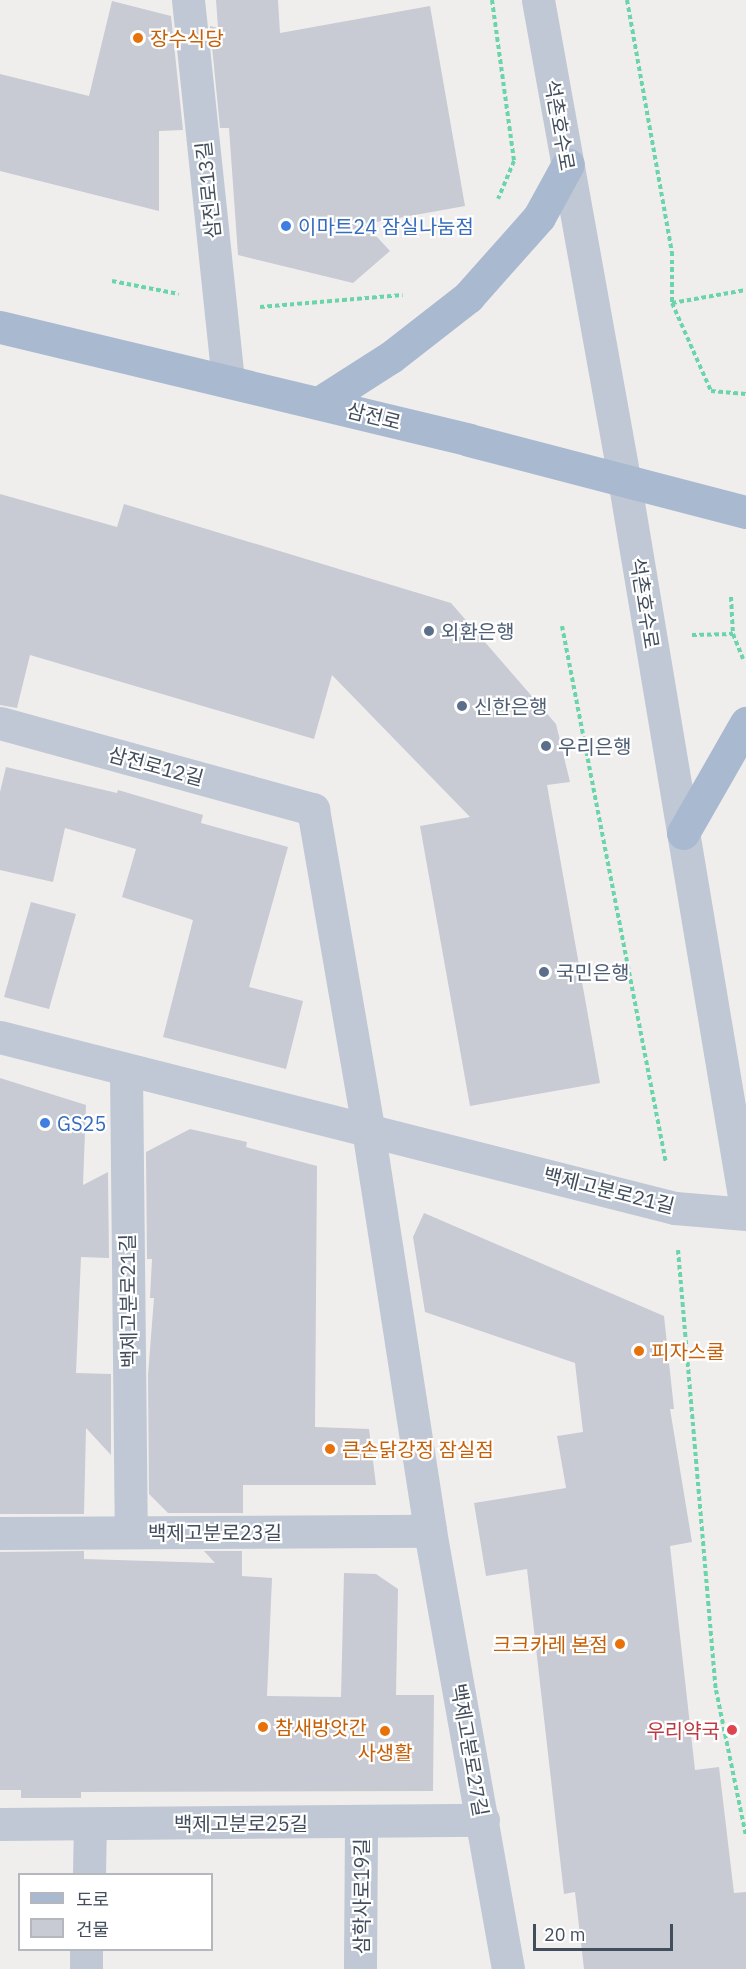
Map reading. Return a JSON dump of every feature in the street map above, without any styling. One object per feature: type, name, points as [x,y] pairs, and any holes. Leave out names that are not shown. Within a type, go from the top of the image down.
[{"type":"main road","points":[[319,403],[391,357],[468,297],[539,217],[568,164]]},
{"type":"main road","name":"삼전로","points":[[0,327],[228,380],[624,479],[746,512]]},
{"type":"main road","points":[[683,833],[746,723]]},
{"type":"street","name":"삼전로13길","points":[[188,0],[228,380]]},
{"type":"street","name":"석촌호수로","points":[[538,0],[624,479],[746,1208]]},
{"type":"street","name":"삼전로12길","points":[[0,723],[313,809],[368,1129]]},
{"type":"street","name":"백제고분로21길","points":[[0,1037],[126,1071],[368,1129],[675,1208],[746,1214]]},
{"type":"street","name":"백제고분로21길","points":[[126,1071],[131,1532]]},
{"type":"street","points":[[368,1129],[430,1531]]},
{"type":"street","name":"백제고분로23길","points":[[0,1533],[430,1531]]},
{"type":"street","name":"백제고분로27길","points":[[430,1531],[508,1969]]},
{"type":"street","name":"백제고분로25길","points":[[0,1824],[483,1820]]},
{"type":"street","name":"삼학사로19길","points":[[360,1969],[361,1822]]},
{"type":"street","points":[[88,1873],[90,1824]]},
{"type":"street","points":[[86,1951],[86,1969]]},
{"type":"path","points":[[492,0],[514,161],[495,205]]},
{"type":"path","points":[[627,0],[672,252],[672,303],[711,392],[746,394]]},
{"type":"path","points":[[112,281],[255,307],[411,294]]},
{"type":"path","points":[[672,303],[746,290]]},
{"type":"path","points":[[731,597],[733,634],[743,659]]},
{"type":"path","points":[[692,635],[733,634]]},
{"type":"building","points":[[216,0],[278,0],[280,33],[430,6],[465,206],[365,224],[390,251],[353,283],[238,255],[229,128],[220,128],[210,26],[218,28]]},
{"type":"building","points":[[112,1],[171,16],[183,130],[159,131],[159,211],[0,171],[0,74],[89,96]]},
{"type":"building","points":[[0,494],[117,527],[124,504],[451,603],[556,724],[570,782],[547,785],[600,1083],[470,1106],[420,826],[470,817],[332,675],[314,739],[30,655],[17,708],[0,705]]},
{"type":"building","points":[[6,767],[117,793],[118,790],[203,815],[201,823],[288,847],[249,987],[303,1001],[286,1069],[163,1037],[193,920],[122,897],[136,849],[65,828],[53,882],[0,870],[0,792]]},
{"type":"building","points":[[31,902],[76,914],[49,1009],[4,997]]},
{"type":"building","points":[[0,1078],[86,1105],[83,1185],[108,1172],[109,1258],[81,1257],[76,1373],[111,1374],[111,1455],[86,1428],[84,1514],[0,1514]]},
{"type":"building","points":[[190,1129],[247,1142],[246,1147],[317,1166],[315,1427],[369,1429],[376,1485],[243,1485],[243,1513],[168,1513],[149,1494],[148,1375],[154,1298],[150,1298],[152,1259],[147,1259],[146,1152]]},
{"type":"building","points":[[424,1213],[664,1316],[674,1409],[670,1409],[692,1542],[670,1546],[695,1770],[719,1767],[734,1893],[746,1892],[746,1969],[584,1969],[575,1892],[564,1894],[527,1569],[486,1576],[474,1503],[566,1488],[557,1436],[583,1432],[575,1363],[425,1312],[413,1237]]},
{"type":"building","points":[[84,1551],[84,1559],[215,1563],[204,1551],[242,1551],[242,1576],[272,1578],[267,1696],[341,1697],[344,1573],[376,1574],[398,1589],[396,1695],[434,1695],[433,1791],[81,1792],[81,1798],[21,1798],[21,1790],[0,1790],[0,1552]]},
{"type":"place","name":"장수식당","points":[[138,38]]},
{"type":"place","name":"이마트24 잠실나눔점","points":[[286,226]]},
{"type":"place","name":"외환은행","points":[[429,631]]},
{"type":"place","name":"신한은행","points":[[462,706]]},
{"type":"place","name":"우리은행","points":[[546,746]]},
{"type":"place","name":"국민은행","points":[[544,972]]},
{"type":"place","name":"GS25","points":[[45,1123]]},
{"type":"place","name":"피자스쿨","points":[[639,1351]]},
{"type":"place","name":"큰손닭강정 잠실점","points":[[330,1449]]},
{"type":"place","name":"크크카레 본점","points":[[620,1644]]},
{"type":"place","name":"참새방앗간","points":[[263,1727]]},
{"type":"place","name":"우리약국","points":[[732,1730]]},
{"type":"place","name":"사생활","points":[[385,1731]]}]
